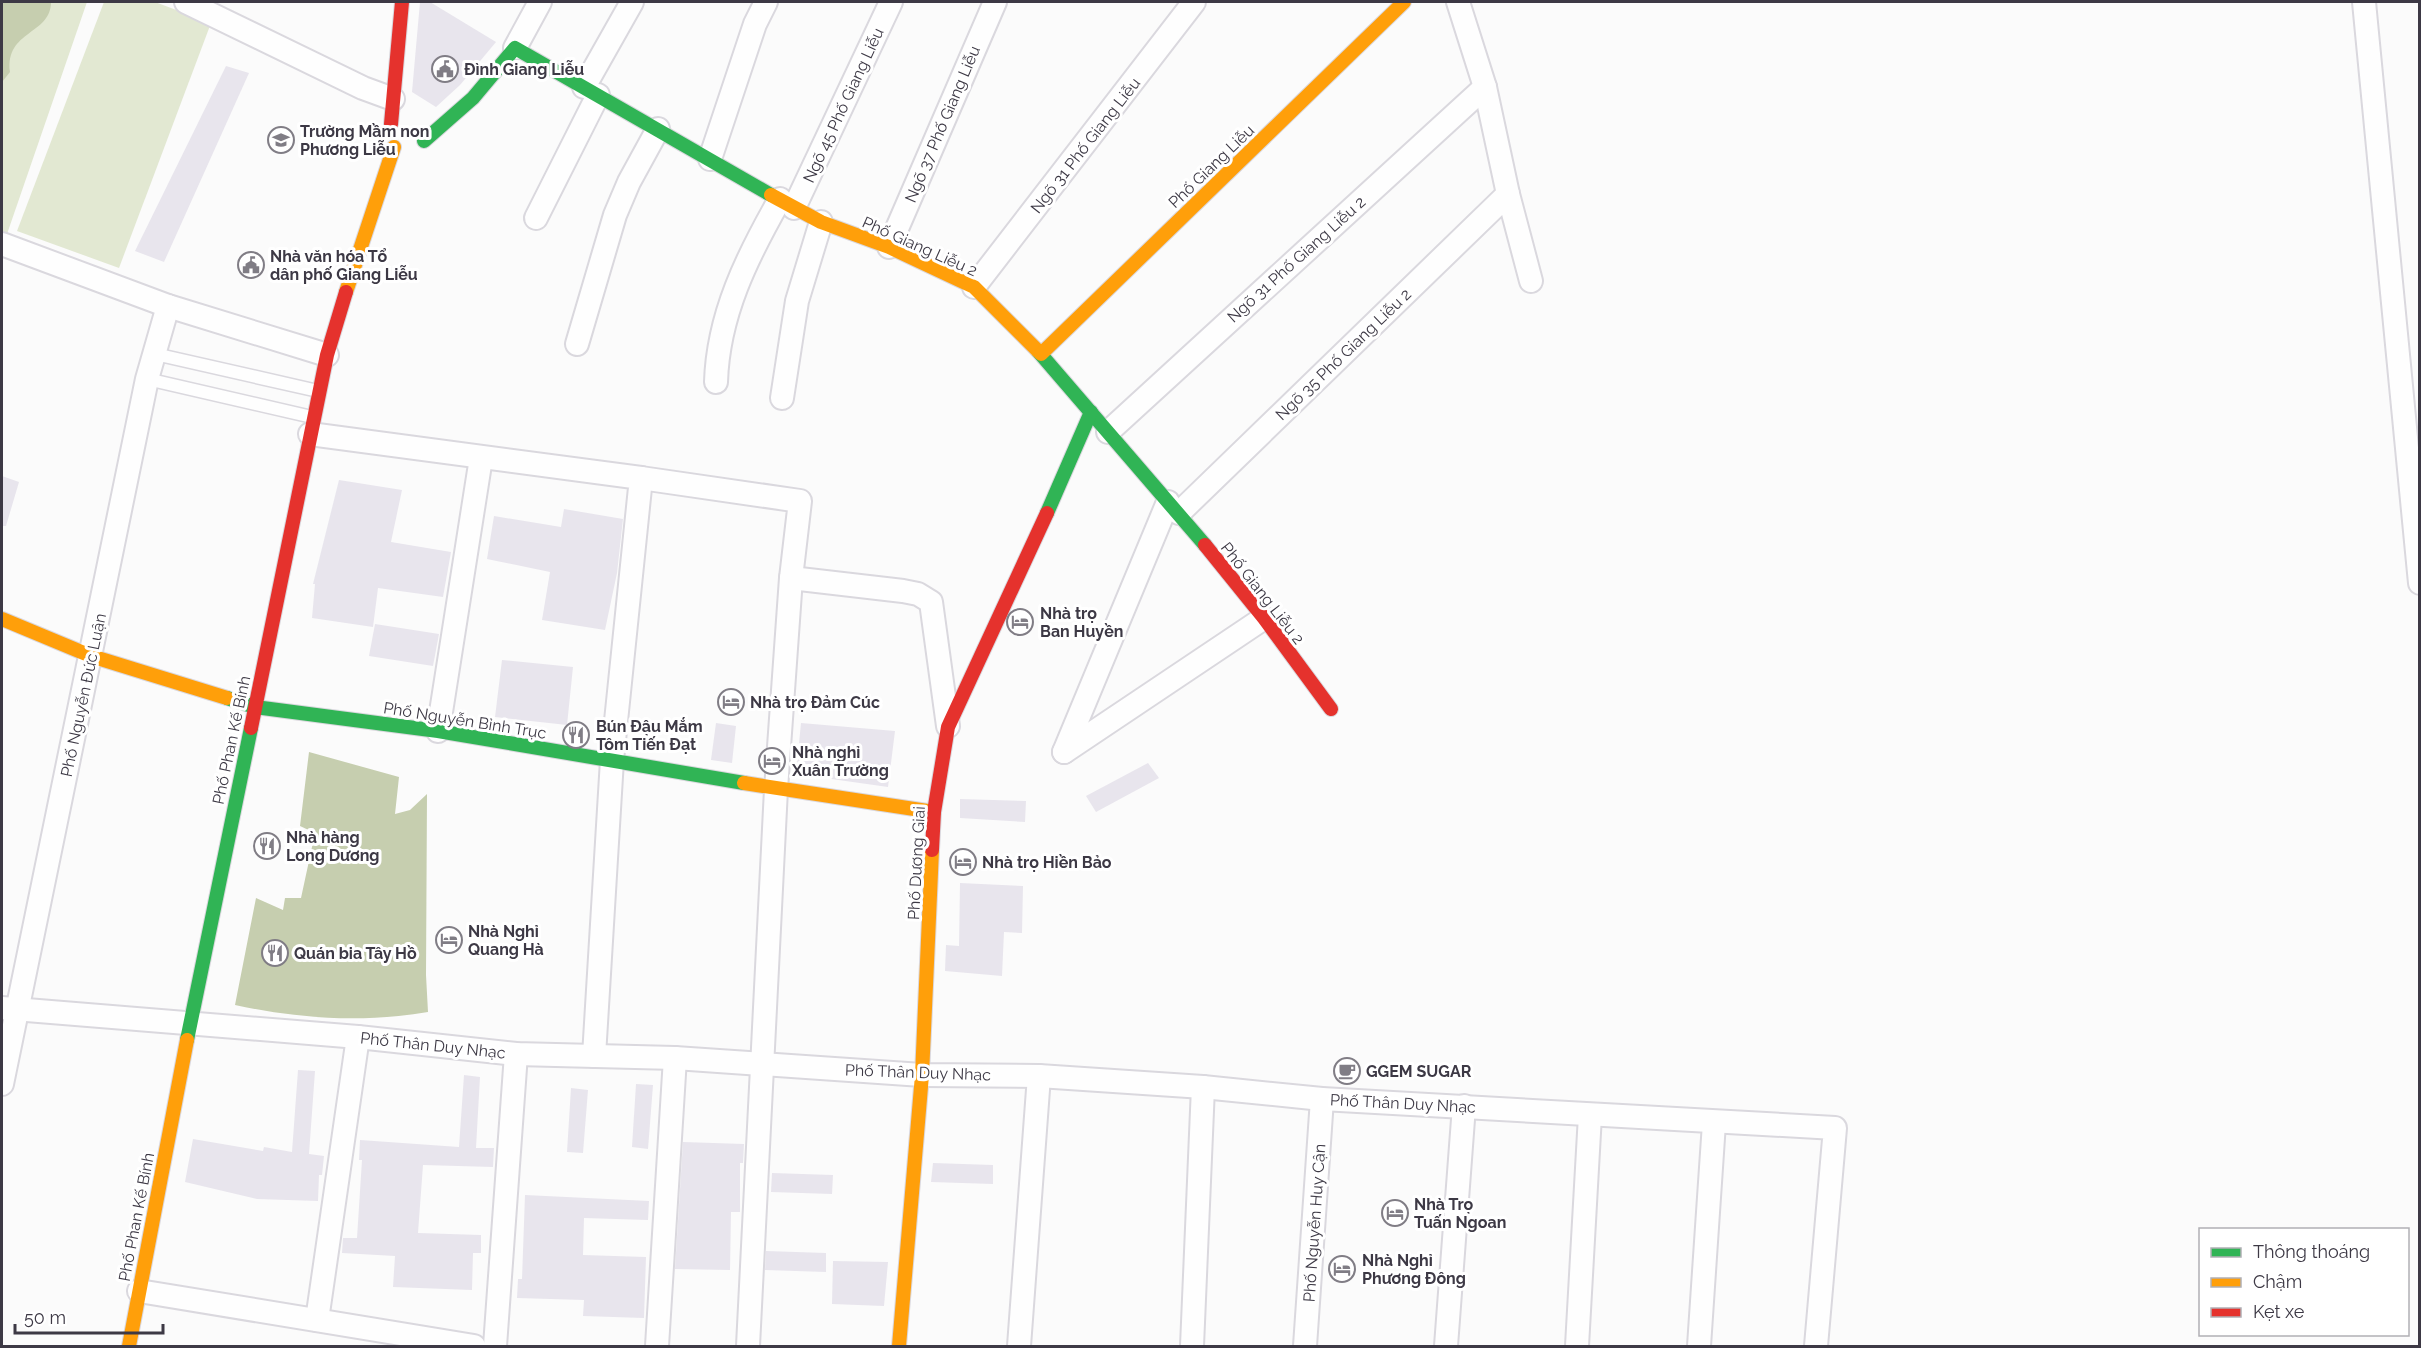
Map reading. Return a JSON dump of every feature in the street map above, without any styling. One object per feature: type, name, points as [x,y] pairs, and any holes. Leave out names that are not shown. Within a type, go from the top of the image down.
[{"type":"main road","points":[[402,2],[399,107],[388,136],[403,150],[424,141],[473,98],[514,48]]},
{"type":"main road","name":"Phố Giang Liễu","points":[[1041,354],[1404,2]]},
{"type":"main road","name":"Phố Giang Liễu 2","points":[[514,48],[821,222],[889,247],[974,287],[1041,354],[1173,507],[1264,618],[1330,709]]},
{"type":"main road","points":[[423,125],[424,141]]},
{"type":"main road","name":"Phố Phan Kế Bính","points":[[129,1347],[190,1025],[327,355],[363,234],[403,150]]},
{"type":"main road","name":"Phố Dương Giai","points":[[899,1347],[922,1075],[934,812],[948,727],[1014,589],[1090,412]]},
{"type":"main road","name":"Phố Nguyễn Bỉnh Trục","points":[[2,619],[92,656],[255,707],[438,730],[777,789],[934,812]]},
{"type":"street","points":[[186,2],[399,107]]},
{"type":"street","points":[[514,48],[540,2]]},
{"type":"street","points":[[536,218],[632,2]]},
{"type":"street","points":[[710,159],[755,24],[766,2]]},
{"type":"street","name":"Ngõ 45 Phố Giang Liễu","points":[[716,382],[727,309],[743,268],[787,204],[891,2]]},
{"type":"street","name":"Ngõ 37 Phố Giang Liễu","points":[[889,247],[995,2]]},
{"type":"street","name":"Ngõ 31 Phố Giang Liễu","points":[[974,287],[1194,2]]},
{"type":"street","points":[[1458,2],[1485,87],[1508,194],[1531,281]]},
{"type":"street","points":[[2364,2],[2420,583]]},
{"type":"street","name":"Ngõ 31 Phố Giang Liễu 2","points":[[1108,432],[1485,87]]},
{"type":"street","points":[[578,344],[615,215],[629,182],[658,129]]},
{"type":"street","name":"Ngõ 35 Phố Giang Liễu 2","points":[[1173,507],[1508,194]]},
{"type":"street","points":[[782,398],[797,301],[821,222]]},
{"type":"street","points":[[2,244],[168,306],[327,355]]},
{"type":"street","name":"Phố Nguyễn Đức Luận","points":[[2,1084],[9,1009],[92,656],[147,379],[168,306]]},
{"type":"street","points":[[312,425],[481,458],[800,501],[791,578],[777,789],[748,1347]]},
{"type":"street","points":[[438,730],[481,458]]},
{"type":"street","points":[[594,1056],[612,760],[641,478]]},
{"type":"street","points":[[1173,507],[1064,752],[1264,618]]},
{"type":"street","points":[[791,578],[903,591],[918,594],[931,602],[948,727]]},
{"type":"street","name":"Phố Thân Duy Nhạc","points":[[9,1009],[358,1037],[516,1054],[675,1058],[922,1075],[1039,1076],[1203,1087],[1322,1099],[1714,1123],[1835,1128],[1816,1347]]},
{"type":"street","points":[[317,1320],[358,1037]]},
{"type":"street","points":[[495,1347],[516,1054]]},
{"type":"street","points":[[657,1347],[675,1058]]},
{"type":"street","points":[[1019,1347],[1039,1076]]},
{"type":"street","points":[[1192,1347],[1203,1087]]},
{"type":"street","name":"Phố Nguyễn Huy Cận","points":[[1305,1347],[1322,1099]]},
{"type":"street","points":[[1446,1347],[1464,1106]]},
{"type":"street","points":[[1577,1347],[1590,1115]]},
{"type":"street","points":[[1700,1347],[1714,1123]]},
{"type":"street","points":[[139,1291],[474,1347]]},
{"type":"lane","points":[[155,354],[320,391]]},
{"type":"lane","points":[[147,379],[312,425]]},
{"type":"shaded area","points":[[2,2],[87,2],[7,234],[2,232]]},
{"type":"shaded area","points":[[2,2],[51,2],[49,13],[44,21],[14,48],[10,58],[10,72],[2,82]]},
{"type":"shaded area","points":[[104,2],[155,2],[211,23],[119,268],[17,231]]},
{"type":"shaded area","points":[[309,752],[399,777],[395,814],[410,810],[427,794],[426,975],[428,1012],[379,1018],[331,1018],[283,1014],[235,1005],[256,898],[283,910],[285,898],[301,898],[315,833],[300,826]]},
{"type":"building","name":"Đình Giang Liễu","points":[[420,2],[430,2],[496,42],[460,85],[436,107],[412,92]]},
{"type":"building","points":[[226,66],[249,73],[164,262],[135,251]]},
{"type":"building","points":[[2,476],[19,482],[6,526],[2,526]]},
{"type":"building","points":[[339,480],[402,490],[391,542],[451,552],[443,597],[378,588],[373,627],[312,618],[315,584],[313,584]]},
{"type":"building","points":[[564,509],[623,519],[617,573],[605,630],[542,620],[550,572],[487,559],[494,516],[561,527]]},
{"type":"building","points":[[375,624],[439,634],[433,666],[369,656]]},
{"type":"building","points":[[502,660],[573,667],[567,725],[495,717]]},
{"type":"building","points":[[716,723],[736,726],[732,763],[711,760]]},
{"type":"building","points":[[801,723],[895,731],[888,787],[796,774]]},
{"type":"building","points":[[1148,763],[1159,778],[1096,812],[1086,796]]},
{"type":"building","points":[[960,799],[1026,801],[1025,822],[960,818]]},
{"type":"building","points":[[960,883],[1023,886],[1022,933],[1004,932],[1002,976],[945,971],[946,945],[959,946]]},
{"type":"building","points":[[298,1070],[315,1071],[309,1154],[324,1156],[322,1175],[319,1175],[318,1201],[257,1199],[185,1182],[193,1139],[263,1151],[264,1147],[292,1152]]},
{"type":"building","points":[[464,1075],[480,1077],[476,1148],[494,1148],[493,1167],[423,1165],[418,1233],[481,1235],[481,1253],[473,1253],[472,1290],[393,1287],[395,1256],[342,1253],[343,1238],[357,1238],[362,1160],[359,1160],[360,1140],[459,1147]]},
{"type":"building","points":[[636,1084],[653,1085],[648,1149],[632,1147]]},
{"type":"building","points":[[571,1088],[588,1090],[583,1153],[567,1152]]},
{"type":"building","points":[[683,1142],[744,1144],[743,1163],[740,1163],[740,1212],[731,1212],[730,1270],[675,1269]]},
{"type":"building","points":[[933,1163],[993,1165],[993,1184],[931,1182]]},
{"type":"building","points":[[772,1173],[833,1175],[832,1194],[771,1192]]},
{"type":"building","points":[[525,1195],[649,1201],[648,1220],[584,1218],[583,1255],[646,1257],[644,1318],[583,1316],[584,1300],[517,1298],[518,1279],[522,1279]]},
{"type":"building","points":[[766,1251],[826,1253],[826,1272],[765,1270]]},
{"type":"building","points":[[833,1261],[888,1262],[884,1306],[832,1304]]},
{"type":"traffic: fast","points":[[424,141],[473,98],[515,48],[771,195]]},
{"type":"traffic: fast","points":[[1038,351],[1205,545]]},
{"type":"traffic: fast","points":[[1047,513],[1091,412]]},
{"type":"traffic: fast","points":[[227,698],[255,707],[438,731],[744,783]]},
{"type":"traffic: fast","points":[[187,1040],[251,728]]},
{"type":"traffic: slow","points":[[1041,354],[1404,2]]},
{"type":"traffic: slow","points":[[346,292],[394,147]]},
{"type":"traffic: slow","points":[[771,195],[821,222],[889,247],[974,287],[1038,351]]},
{"type":"traffic: slow","points":[[2,619],[91,656],[227,698]]},
{"type":"traffic: slow","points":[[744,783],[934,812]]},
{"type":"traffic: slow","points":[[899,1346],[922,1075],[932,850]]},
{"type":"traffic: slow","points":[[129,1346],[187,1040]]},
{"type":"traffic: jam","points":[[391,124],[402,2]]},
{"type":"traffic: jam","points":[[251,728],[327,355],[346,292]]},
{"type":"traffic: jam","points":[[932,850],[934,812],[948,727],[1047,513]]},
{"type":"traffic: jam","points":[[1205,545],[1264,618],[1331,709]]},
{"type":"place","name":"Đình Giang Liễu","points":[[445,69]]},
{"type":"place","name":"Trường Mầm non Phương Liễu","points":[[281,140]]},
{"type":"place","name":"Nhà văn hóa Tổ dân phố Giang Liễu","points":[[251,265]]},
{"type":"place","name":"Nhà trọ Ban Huyền","points":[[1020,622]]},
{"type":"place","name":"Nhà trọ Đảm Cúc","points":[[731,702]]},
{"type":"place","name":"Bún Đậu Mắm Tôm Tiến Đạt","points":[[576,735]]},
{"type":"place","name":"Nhà nghỉ Xuân Trường","points":[[772,761]]},
{"type":"place","name":"Nhà hàng Long Dương","points":[[267,846]]},
{"type":"place","name":"Nhà trọ Hiền Bảo","points":[[963,862]]},
{"type":"place","name":"Nhà Nghỉ Quang Hà","points":[[449,940]]},
{"type":"place","name":"Quán bia Tây Hồ","points":[[275,953]]},
{"type":"place","name":"GGEM SUGAR","points":[[1347,1071]]},
{"type":"place","name":"Nhà Trọ Tuấn Ngoan","points":[[1395,1213]]},
{"type":"place","name":"Nhà Nghỉ Phương Đông","points":[[1342,1269]]}]
